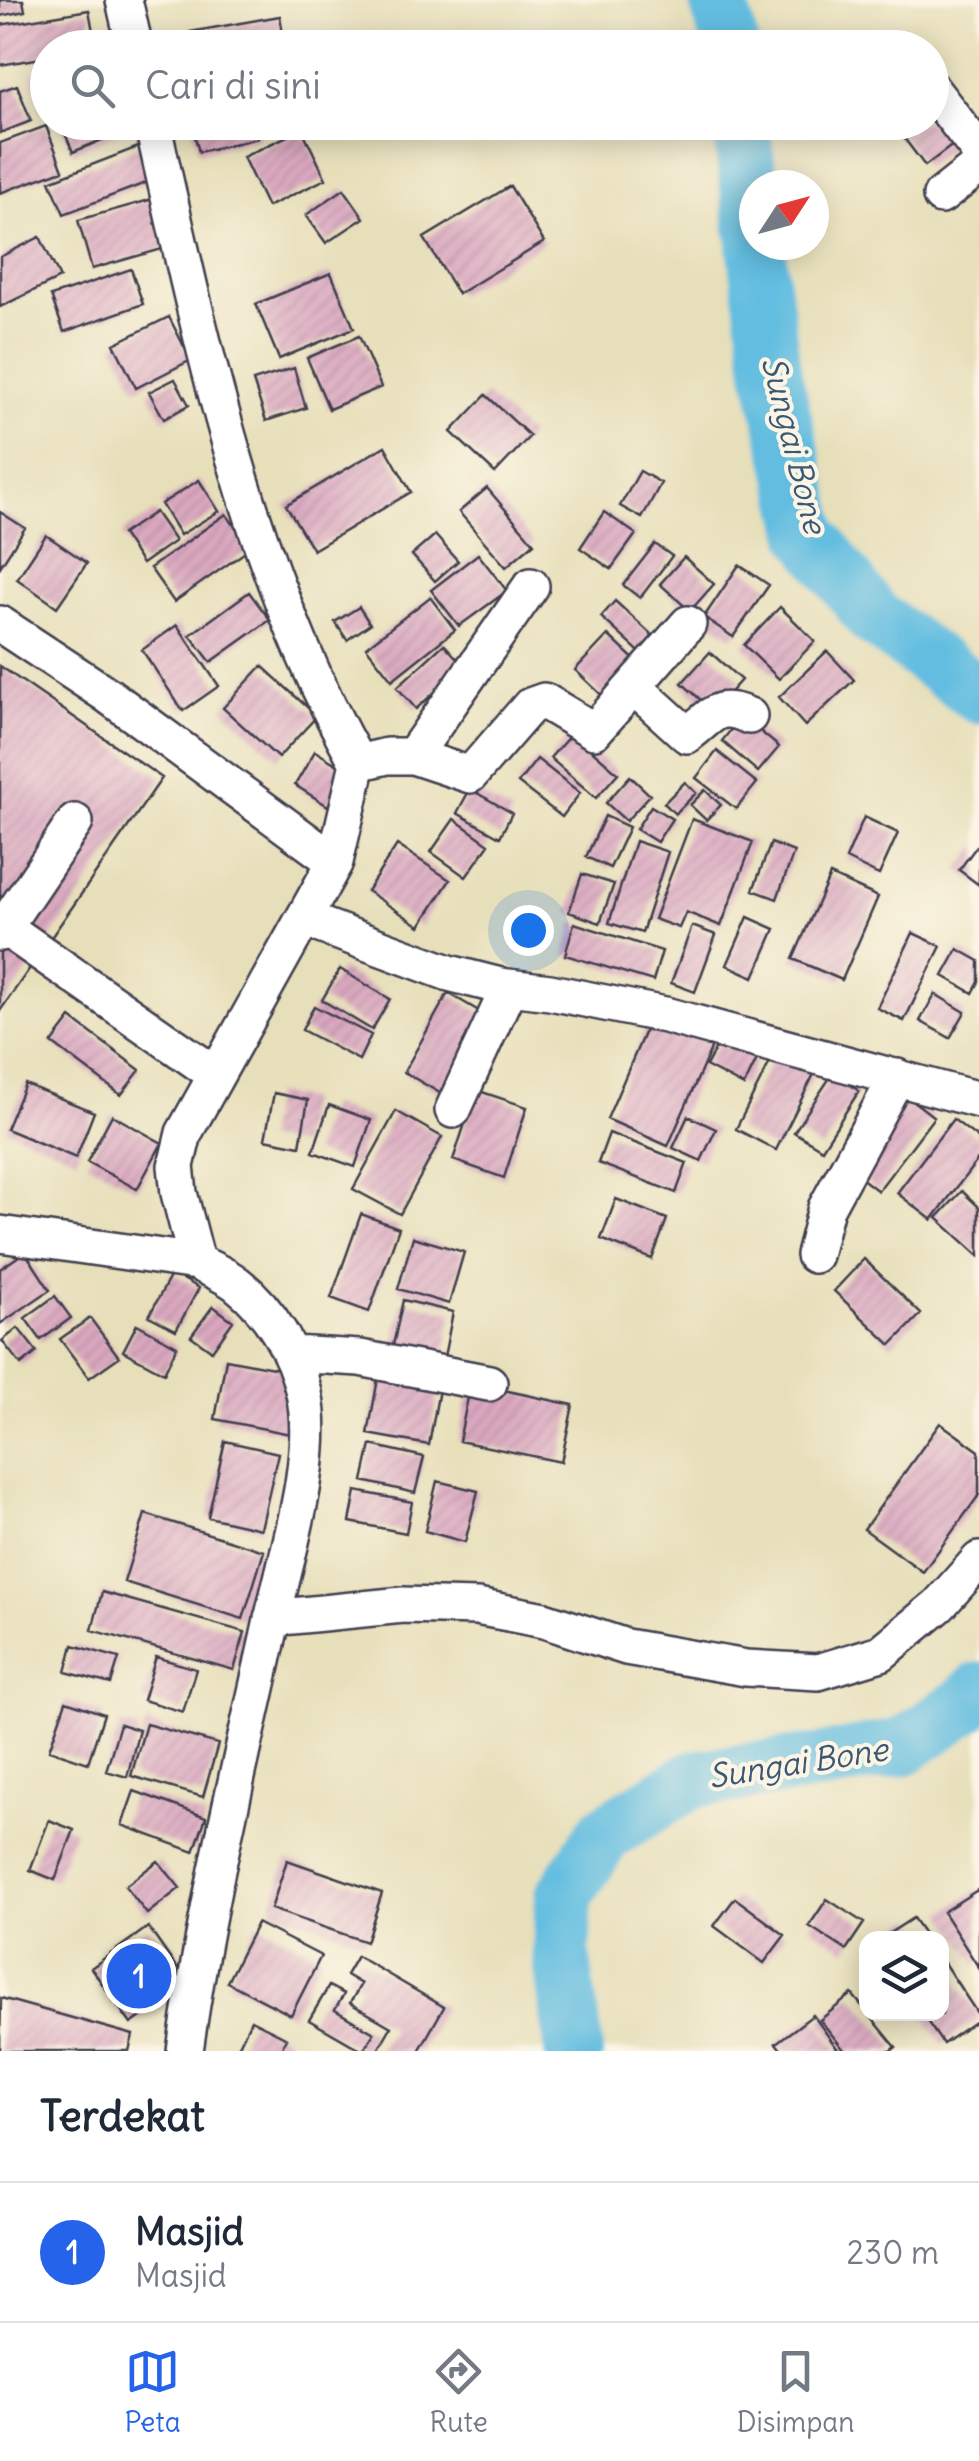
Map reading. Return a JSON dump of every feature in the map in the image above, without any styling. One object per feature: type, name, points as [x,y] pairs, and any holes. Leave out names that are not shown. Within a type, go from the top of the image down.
[{"type":"street","points":[[124,0],[131,30]]},
{"type":"street","points":[[949,112],[979,151]]},
{"type":"street","points":[[156,140],[207,350],[260,542],[278,596],[358,763],[336,862],[184,1133],[176,1166],[179,1194],[197,1262]]},
{"type":"street","points":[[940,196],[979,166]]},
{"type":"street","points":[[414,756],[532,586]]},
{"type":"street","points":[[0,624],[106,694],[336,862]]},
{"type":"street","points":[[358,763],[387,756],[414,756],[470,775],[534,704],[544,700],[591,732],[688,624]]},
{"type":"street","points":[[634,687],[687,735],[719,710],[735,710],[749,716]]},
{"type":"street","points":[[75,822],[2,930],[216,1075]]},
{"type":"street","points":[[304,920],[449,974],[665,1015],[979,1100]]},
{"type":"street","points":[[453,1110],[508,987]]},
{"type":"street","points":[[814,1255],[826,1208],[897,1077]]},
{"type":"street","points":[[0,1234],[197,1262],[237,1284],[270,1318],[292,1354],[305,1395],[306,1446],[291,1544],[218,1864],[185,2051]]},
{"type":"street","points":[[292,1354],[360,1358],[489,1382]]},
{"type":"street","points":[[272,1618],[403,1605],[477,1607],[544,1620],[626,1647],[746,1668],[818,1672],[881,1653],[939,1605],[979,1560]]},
{"type":"building","points":[[0,0],[23,0],[25,11],[0,16]]},
{"type":"building","points":[[89,10],[93,30],[30,30],[30,60],[0,65],[0,25]]},
{"type":"building","points":[[280,16],[282,30],[201,30]]},
{"type":"building","points":[[17,85],[30,121],[0,133],[0,91]]},
{"type":"building","points":[[949,129],[958,141],[925,166],[906,140],[949,140]]},
{"type":"building","points":[[30,132],[30,140],[51,140],[63,170],[0,193],[0,143]]},
{"type":"building","points":[[68,140],[102,140],[73,152]]},
{"type":"building","points":[[196,140],[250,140],[199,152]]},
{"type":"building","points":[[279,140],[307,140],[326,179],[267,207],[243,157]]},
{"type":"building","points":[[143,145],[156,179],[64,214],[50,181]]},
{"type":"building","points":[[510,186],[544,242],[458,294],[424,238]]},
{"type":"building","points":[[344,189],[364,218],[326,243],[306,215]]},
{"type":"building","points":[[153,199],[166,248],[92,269],[78,220]]},
{"type":"building","points":[[40,237],[60,278],[0,307],[0,257]]},
{"type":"building","points":[[131,269],[143,304],[64,332],[51,296]]},
{"type":"building","points":[[331,273],[354,328],[279,359],[256,304]]},
{"type":"building","points":[[169,317],[191,360],[136,388],[114,344]]},
{"type":"building","points":[[359,336],[381,387],[329,409],[307,358]]},
{"type":"building","points":[[294,368],[306,408],[266,421],[253,381]]},
{"type":"building","points":[[175,379],[189,405],[164,419],[149,392]]},
{"type":"building","points":[[486,395],[530,436],[495,473],[451,432]]},
{"type":"building","points":[[385,446],[411,492],[313,550],[286,505]]},
{"type":"building","points":[[640,471],[661,483],[642,518],[620,506]]},
{"type":"building","points":[[199,480],[219,511],[180,535],[161,504]]},
{"type":"building","points":[[487,488],[534,543],[506,567],[459,512]]},
{"type":"building","points":[[0,512],[25,528],[0,567]]},
{"type":"building","points":[[155,512],[175,541],[142,564],[122,534]]},
{"type":"building","points":[[604,512],[636,534],[611,569],[580,548]]},
{"type":"building","points":[[226,514],[251,548],[174,602],[150,568]]},
{"type":"building","points":[[46,535],[87,563],[57,607],[17,579]]},
{"type":"building","points":[[435,535],[458,561],[435,581],[412,555]]},
{"type":"building","points":[[655,544],[672,556],[640,598],[623,585]]},
{"type":"building","points":[[478,554],[507,591],[459,626],[431,590]]},
{"type":"building","points":[[684,557],[714,584],[690,611],[660,584]]},
{"type":"building","points":[[739,565],[769,585],[733,637],[704,617]]},
{"type":"building","points":[[249,592],[270,620],[211,662],[190,635]]},
{"type":"building","points":[[430,597],[455,630],[392,680],[366,647]]},
{"type":"building","points":[[615,601],[663,645],[649,661],[601,617]]},
{"type":"building","points":[[359,607],[370,624],[347,640],[335,622]]},
{"type":"building","points":[[780,607],[815,641],[779,679],[744,645]]},
{"type":"building","points":[[177,625],[219,686],[183,711],[142,650]]},
{"type":"building","points":[[608,635],[643,668],[610,703],[575,670]]},
{"type":"building","points":[[444,644],[464,666],[416,709],[397,687]]},
{"type":"building","points":[[827,651],[854,680],[805,726],[779,697]]},
{"type":"building","points":[[710,652],[741,680],[713,711],[682,683]]},
{"type":"building","points":[[0,666],[162,778],[0,1011]]},
{"type":"building","points":[[262,666],[317,716],[278,758],[223,708]]},
{"type":"building","points":[[742,716],[779,747],[758,772],[722,741]]},
{"type":"building","points":[[572,733],[618,773],[596,798],[550,758]]},
{"type":"building","points":[[315,751],[349,772],[328,806],[295,785]]},
{"type":"building","points":[[717,751],[757,783],[736,809],[696,778]]},
{"type":"building","points":[[537,759],[580,793],[562,817],[518,783]]},
{"type":"building","points":[[630,776],[650,795],[626,821],[606,803]]},
{"type":"building","points":[[685,782],[696,793],[675,814],[664,803]]},
{"type":"building","points":[[470,789],[512,813],[500,837],[457,813]]},
{"type":"building","points":[[705,790],[721,805],[706,820],[690,805]]},
{"type":"building","points":[[651,806],[672,819],[657,842],[636,829]]},
{"type":"building","points":[[605,816],[629,827],[610,868],[586,857]]},
{"type":"building","points":[[864,817],[898,833],[879,875],[846,859]]},
{"type":"building","points":[[454,819],[489,844],[466,877],[431,852]]},
{"type":"building","points":[[692,819],[753,842],[721,926],[686,912],[679,928],[654,919]]},
{"type":"building","points":[[635,841],[668,852],[642,933],[609,923]]},
{"type":"building","points":[[771,843],[794,852],[777,899],[753,890]]},
{"type":"building","points":[[979,843],[979,885],[959,870]]},
{"type":"building","points":[[397,845],[450,880],[420,926],[367,891]]},
{"type":"building","points":[[582,874],[614,884],[600,923],[569,912]]},
{"type":"building","points":[[830,875],[878,897],[842,980],[793,959]]},
{"type":"building","points":[[748,917],[775,929],[754,977],[727,965]]},
{"type":"building","points":[[574,923],[662,951],[653,981],[565,955]]},
{"type":"building","points":[[692,926],[716,935],[695,992],[671,983]]},
{"type":"building","points":[[913,933],[941,946],[904,1021],[877,1008]]},
{"type":"building","points":[[958,949],[979,961],[979,982],[973,993],[943,976]]},
{"type":"building","points":[[340,969],[390,999],[372,1030],[322,1000]]},
{"type":"building","points":[[448,993],[489,1017],[445,1096],[404,1072]]},
{"type":"building","points":[[935,994],[965,1012],[950,1038],[920,1021]]},
{"type":"building","points":[[314,1006],[371,1035],[359,1060],[302,1030]]},
{"type":"building","points":[[651,1017],[713,1044],[668,1146],[607,1119]]},
{"type":"building","points":[[71,1018],[140,1070],[121,1095],[52,1043]]},
{"type":"building","points":[[720,1040],[757,1059],[744,1086],[706,1066]]},
{"type":"building","points":[[774,1054],[814,1074],[776,1150],[736,1129]]},
{"type":"building","points":[[833,1073],[859,1091],[822,1149],[794,1132]]},
{"type":"building","points":[[25,1084],[94,1112],[76,1158],[6,1129]]},
{"type":"building","points":[[476,1090],[527,1107],[504,1178],[453,1160]]},
{"type":"building","points":[[899,1090],[934,1117],[878,1191],[843,1164]]},
{"type":"building","points":[[274,1093],[308,1100],[300,1146],[265,1139]]},
{"type":"building","points":[[329,1105],[371,1120],[355,1167],[313,1152]]},
{"type":"building","points":[[396,1111],[442,1137],[400,1214],[353,1189]]},
{"type":"building","points":[[112,1115],[162,1143],[137,1189],[87,1162]]},
{"type":"building","points":[[688,1116],[716,1129],[701,1161],[673,1148]]},
{"type":"building","points":[[953,1119],[979,1139],[979,1158],[932,1220],[897,1193]]},
{"type":"building","points":[[609,1133],[687,1163],[676,1193],[598,1163]]},
{"type":"building","points":[[962,1191],[979,1207],[979,1256],[937,1218]]},
{"type":"building","points":[[616,1199],[667,1219],[652,1259],[601,1239]]},
{"type":"building","points":[[361,1214],[399,1228],[369,1312],[331,1298]]},
{"type":"building","points":[[413,1237],[464,1252],[449,1304],[398,1289]]},
{"type":"building","points":[[25,1252],[50,1290],[0,1324],[0,1269]]},
{"type":"building","points":[[864,1259],[921,1314],[891,1345],[834,1291]]},
{"type":"building","points":[[172,1273],[199,1288],[176,1330],[149,1316]]},
{"type":"building","points":[[55,1296],[71,1318],[41,1340],[25,1318]]},
{"type":"building","points":[[403,1300],[453,1312],[443,1362],[392,1350]]},
{"type":"building","points":[[213,1306],[233,1321],[212,1351],[191,1336]]},
{"type":"building","points":[[90,1318],[119,1357],[89,1378],[60,1339]]},
{"type":"building","points":[[137,1324],[177,1346],[164,1373],[123,1351]]},
{"type":"building","points":[[18,1328],[37,1352],[21,1365],[2,1341]]},
{"type":"building","points":[[226,1359],[300,1373],[290,1434],[215,1419]]},
{"type":"building","points":[[379,1373],[440,1384],[429,1445],[368,1434]]},
{"type":"building","points":[[471,1383],[573,1405],[561,1462],[459,1441]]},
{"type":"building","points":[[940,1423],[979,1451],[979,1495],[923,1572],[864,1529]]},
{"type":"building","points":[[225,1441],[278,1453],[261,1529],[208,1517]]},
{"type":"building","points":[[371,1445],[424,1457],[415,1493],[363,1481]]},
{"type":"building","points":[[437,1481],[478,1491],[465,1542],[425,1531]]},
{"type":"building","points":[[356,1491],[412,1502],[406,1533],[350,1522]]},
{"type":"building","points":[[145,1514],[264,1551],[243,1619],[124,1582]]},
{"type":"building","points":[[102,1592],[245,1632],[234,1670],[92,1630]]},
{"type":"building","points":[[73,1645],[119,1658],[111,1684],[66,1672]]},
{"type":"building","points":[[156,1657],[196,1669],[183,1712],[143,1700]]},
{"type":"building","points":[[66,1701],[104,1714],[88,1763],[49,1750]]},
{"type":"building","points":[[120,1724],[139,1730],[127,1777],[106,1771]]},
{"type":"building","points":[[146,1724],[218,1744],[203,1797],[131,1776]]},
{"type":"building","points":[[134,1791],[206,1817],[194,1852],[122,1825]]},
{"type":"building","points":[[49,1820],[74,1830],[55,1880],[30,1870]]},
{"type":"building","points":[[287,1860],[382,1893],[366,1942],[271,1909]]},
{"type":"building","points":[[158,1861],[180,1888],[147,1914],[125,1886]]},
{"type":"building","points":[[979,1889],[979,1968],[943,1912]]},
{"type":"building","points":[[735,1898],[785,1935],[764,1963],[714,1926]]},
{"type":"building","points":[[827,1899],[864,1923],[846,1950],[809,1926]]},
{"type":"building","points":[[913,1918],[922,1931],[893,1931]]},
{"type":"building","points":[[257,1923],[321,1956],[291,2015],[227,1982]]},
{"type":"building","points":[[148,1927],[188,1984],[131,2024],[91,1968]]},
{"type":"building","points":[[357,1956],[444,2007],[419,2051],[379,2048],[391,2027],[350,2003],[361,1984],[346,1975]]},
{"type":"building","points":[[949,1971],[979,2019],[943,2044],[927,2021],[949,2021]]},
{"type":"building","points":[[329,1986],[344,1994],[335,2010],[374,2033],[363,2051],[309,2020]]},
{"type":"building","points":[[852,1994],[859,2002],[859,2021],[874,2021],[896,2047],[891,2051],[845,2051],[820,2020]]},
{"type":"building","points":[[1,1998],[133,2035],[129,2051],[0,2051]]},
{"type":"building","points":[[813,2015],[839,2051],[782,2051],[776,2043]]},
{"type":"building","points":[[251,2020],[287,2038],[280,2051],[236,2051]]},
{"type":"waterway","name":"Sungai Bone","points":[[718,0],[726,30]]},
{"type":"waterway","name":"Sungai Bone","points":[[743,140],[747,170]]},
{"type":"waterway","name":"Sungai Bone","points":[[758,260],[772,370],[810,535],[873,617],[979,695]]},
{"type":"waterway","name":"Sungai Bone","points":[[574,2051],[561,1952],[564,1896],[605,1833],[693,1779],[903,1747],[979,1691]]},
{"type":"place","name":"Masjid","points":[[139,1976]]}]
